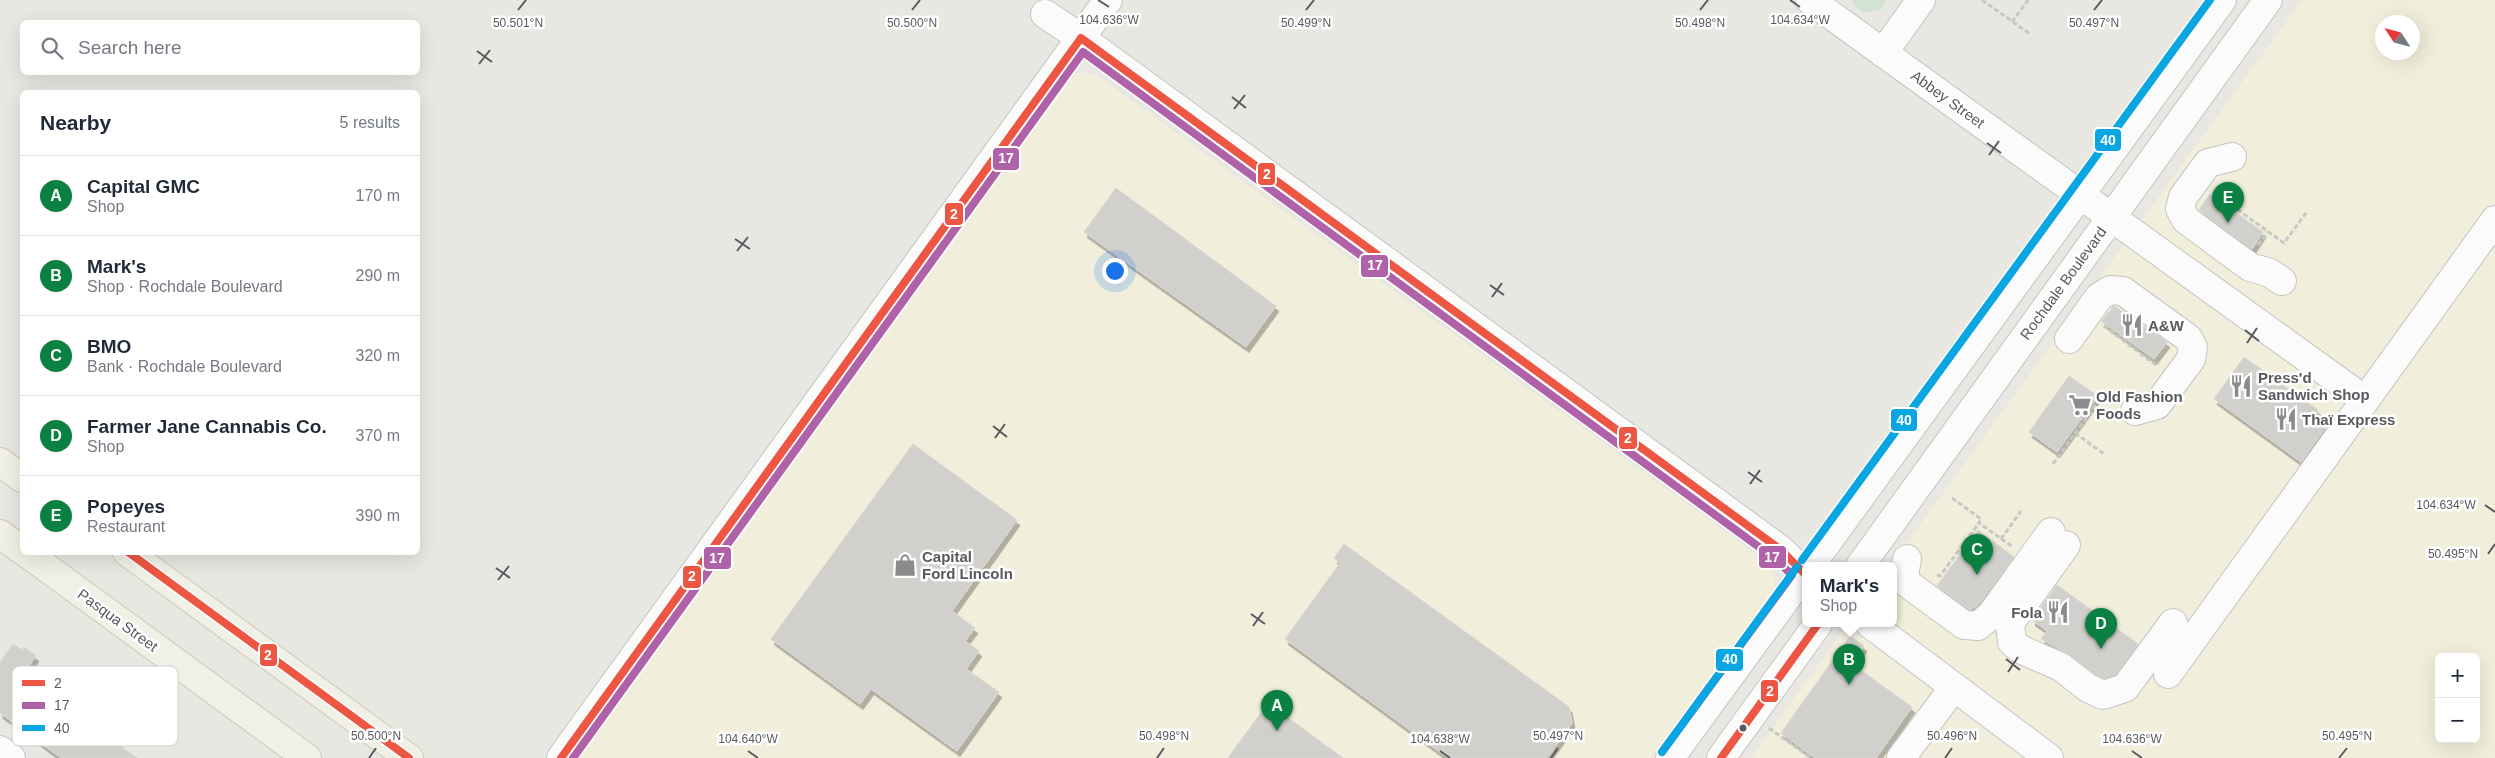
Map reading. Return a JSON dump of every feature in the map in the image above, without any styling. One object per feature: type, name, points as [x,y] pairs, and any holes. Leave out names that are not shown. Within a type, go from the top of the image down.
[{"type":"main road","points":[[0,462],[20,477]]},
{"type":"main road","points":[[0,534],[20,549]]},
{"type":"main road","name":"Pasqua Street","points":[[30,555],[307,758]]},
{"type":"main road","points":[[131,555],[409,758]]},
{"type":"street","points":[[561,758],[1108,0]]},
{"type":"street","name":"Abbey Street","points":[[1810,0],[2365,400]]},
{"type":"street","points":[[1883,53],[1921,0]]},
{"type":"street","points":[[1813,562],[2222,0]]},
{"type":"street","name":"Rochdale Boulevard","points":[[1863,562],[2268,0]]},
{"type":"street","points":[[1045,14],[1081,38],[1781,550],[1802,571]]},
{"type":"street","points":[[2232,157],[2208,163],[2183,197],[2180,209],[2186,220],[2245,263],[2270,273],[2282,282]]},
{"type":"street","points":[[2168,674],[2495,220]]},
{"type":"street","points":[[2070,338],[2099,297],[2110,290],[2124,291],[2188,338],[2193,346],[2192,359],[2158,405],[2135,411]]},
{"type":"street","points":[[1907,559],[1904,574],[1908,584],[1964,625],[1978,626],[2059,538],[2010,623],[2012,642],[2020,649],[2061,666],[2088,688],[2103,695],[2125,688],[2173,623]]},
{"type":"street","points":[[1670,758],[1802,578]]},
{"type":"street","points":[[1721,758],[1816,627]]},
{"type":"street","points":[[1874,627],[2049,758]]},
{"type":"street","points":[[1901,758],[1954,687]]},
{"type":"street","points":[[0,750],[11,758]]},
{"type":"path","points":[[1982,0],[2030,34]]},
{"type":"path","points":[[2012,22],[2028,0]]},
{"type":"path","points":[[2208,188],[2284,243],[2306,213]]},
{"type":"path","points":[[2098,322],[2157,365],[2152,373]]},
{"type":"path","points":[[2053,464],[2102,396]]},
{"type":"path","points":[[2075,433],[2104,454]]},
{"type":"path","points":[[1937,574],[1940,576],[1981,519],[1952,498]]},
{"type":"path","points":[[2001,539],[2021,511]]},
{"type":"path","points":[[1979,523],[2016,550]]},
{"type":"path","points":[[1766,726],[1811,758]]},
{"type":"shaded area","points":[[2302,0],[2495,0],[2495,758],[1751,758],[1846,627],[1897,627],[1897,562],[1893,562]]},
{"type":"shaded area","points":[[1083,72],[1098,76],[1760,557],[1772,569],[1775,581],[1772,595],[1650,758],[577,758],[1068,76]]},
{"type":"green space","points":[[1852,0],[1886,0],[1882,9],[1864,13],[1857,8]]},
{"type":"building","points":[[1116,188],[1276,306],[1246,347],[1084,232]]},
{"type":"building","points":[[2210,194],[2263,232],[2252,249],[2199,210]]},
{"type":"building","name":"A&W","points":[[2114,306],[2167,342],[2154,359],[2101,321]]},
{"type":"building","points":[[2244,357],[2318,410],[2313,417],[2326,427],[2301,462],[2214,399]]},
{"type":"building","points":[[2069,376],[2098,396],[2057,452],[2029,432]]},
{"type":"building","name":"Capital Ford Lincoln","points":[[913,444],[1017,520],[952,611],[975,628],[965,641],[979,651],[966,669],[999,692],[957,751],[871,689],[860,704],[771,639]]},
{"type":"building","points":[[1978,530],[2014,557],[1979,604],[1970,610],[1937,586]]},
{"type":"building","points":[[1344,544],[1569,707],[1572,723],[1547,758],[1448,758],[1285,639],[1340,563],[1334,558]]},
{"type":"building","points":[[2057,585],[2138,644],[2115,675],[2104,678],[2096,675],[2070,655],[2041,639],[2047,631],[2032,620]]},
{"type":"building","points":[[1850,636],[1864,646],[1852,664],[1912,707],[1876,758],[1815,758],[1781,733]]},
{"type":"building","points":[[13,644],[22,650],[24,647],[36,656],[29,666],[12,666],[12,722],[0,713],[0,662]]},
{"type":"building","points":[[1268,703],[1343,758],[1228,758]]},
{"type":"building","points":[[45,746],[120,746],[137,758],[61,758]]},
{"type":"transit line","name":"40","points":[[1802,560],[2210,0]]},
{"type":"transit line","name":"2","points":[[561,758],[1081,38],[1781,550],[1802,571]]},
{"type":"transit line","name":"17","points":[[573,758],[1083,52],[1774,558],[1792,575],[1662,752]]},
{"type":"transit line","name":"2","points":[[132,555],[409,758]]},
{"type":"transit line","name":"40","points":[[1662,752],[1797,567]]},
{"type":"transit line","name":"2","points":[[1721,758],[1816,627]]},
{"type":"place","name":"Popeyes","points":[[2228,223]]},
{"type":"place","name":"A&W","points":[[2132,325]]},
{"type":"place","name":"Press'd Sandwich Shop","points":[[2241,386]]},
{"type":"place","name":"Old Fashion Foods","points":[[2080,405]]},
{"type":"place","name":"Thaï Express","points":[[2286,419]]},
{"type":"place","name":"Capital Ford Lincoln","points":[[905,565]]},
{"type":"place","name":"BMO","points":[[1977,575]]},
{"type":"place","name":"Fola","points":[[2058,612]]},
{"type":"place","name":"Farmer Jane Cannabis Co.","points":[[2101,649]]},
{"type":"place","name":"Mark's","points":[[1849,685]]},
{"type":"place","name":"Capital GMC","points":[[1277,731]]}]
